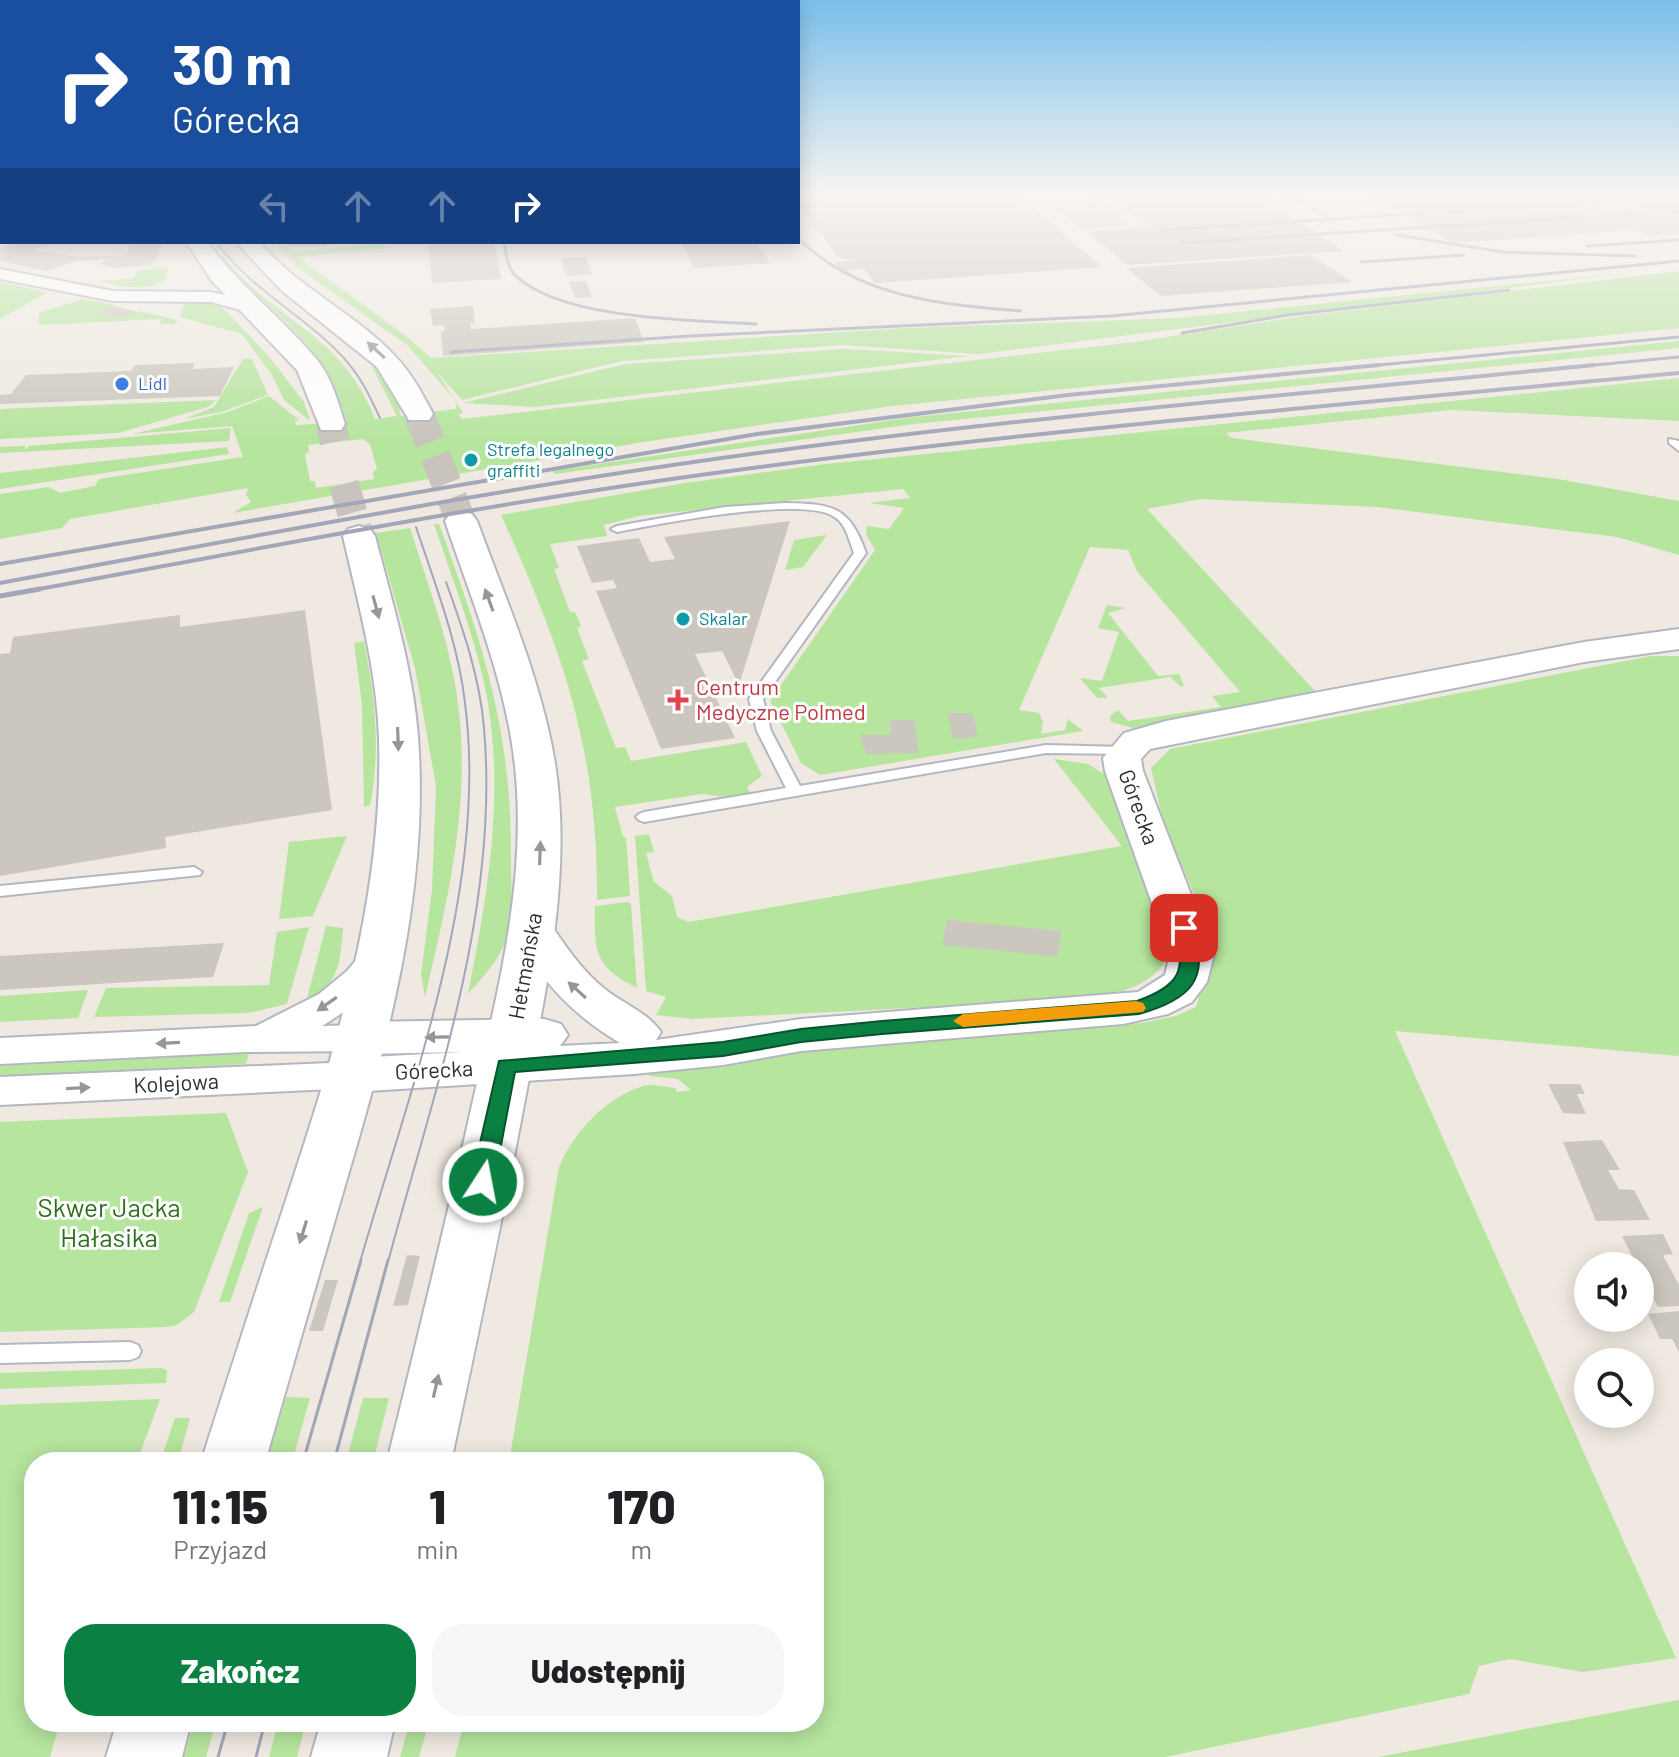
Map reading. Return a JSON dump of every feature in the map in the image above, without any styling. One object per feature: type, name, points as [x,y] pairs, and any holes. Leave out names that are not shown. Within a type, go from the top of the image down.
[{"type":"main road","points":[[215,277],[252,307],[308,366],[318,383],[334,438]]},
{"type":"main road","points":[[280,277],[378,351],[408,388],[419,414]]},
{"type":"main road","name":"Hetmańska","points":[[421,1452],[534,931],[541,837],[529,729],[515,672],[461,521]]},
{"type":"main road","points":[[236,1452],[358,1056],[383,951],[398,791],[399,741],[396,702],[382,629],[359,536]]},
{"type":"main road","points":[[144,1757],[151,1732]]},
{"type":"main road","points":[[349,1757],[355,1732]]},
{"type":"street","points":[[15,277],[102,294],[211,297],[252,307]]},
{"type":"street","points":[[102,294],[151,291],[175,277]]},
{"type":"street","name":"Górecka","points":[[509,1051],[637,1032],[801,1035],[1124,1010],[1156,1003],[1177,991],[1190,974],[1192,954],[1124,771],[1122,758],[1125,751],[1137,741],[1166,732],[1584,652],[1679,639]]},
{"type":"street","points":[[534,931],[565,980],[590,1002],[637,1032]]},
{"type":"street","name":"Kolejowa","points":[[0,1051],[246,1039],[272,1035],[314,1013],[363,975],[383,951]]},
{"type":"street","name":"Górecka","points":[[358,1056],[723,1049],[801,1035]]},
{"type":"street","name":"Kolejowa","points":[[246,1039],[358,1056]]},
{"type":"street","name":"Kolejowa","points":[[0,1091],[358,1056]]},
{"type":"lane","points":[[617,529],[658,520],[790,506],[832,510],[849,524],[860,553],[756,699],[764,731],[795,791]]},
{"type":"lane","points":[[644,817],[1046,749],[1125,751]]},
{"type":"lane","points":[[0,891],[194,872]]},
{"type":"lane","points":[[0,1354],[130,1351]]},
{"type":"green space","points":[[166,277],[149,286],[132,287],[99,281]]},
{"type":"green space","points":[[237,277],[242,277],[338,358],[352,375],[375,419],[397,416],[372,367],[375,365],[402,410],[399,411],[401,416],[456,409],[457,403],[463,413],[459,414],[461,419],[1135,342],[1303,316],[1629,277],[1679,277],[1679,328],[893,406],[643,442],[233,513],[251,502],[246,495],[248,488],[70,519],[62,528],[0,539],[0,494],[49,487],[60,493],[95,486],[99,479],[243,457],[232,426],[132,434],[228,412],[269,396],[299,420],[295,421],[296,425],[347,422],[319,360]],"holes":[[[363,439],[370,444],[377,469],[373,472],[374,479],[316,488],[315,481],[310,481],[305,454],[309,452],[308,445]]]},
{"type":"green space","points":[[310,277],[325,277],[431,358],[905,328],[1178,318],[1596,277],[978,354],[841,345],[622,361],[462,400],[437,372],[453,398],[407,345]]},
{"type":"green space","points":[[0,282],[41,291],[46,293],[0,319]]},
{"type":"green space","points":[[82,299],[115,305],[98,312],[120,318],[139,311],[177,320],[175,324],[160,324],[162,319],[39,325],[39,313]]},
{"type":"green space","points":[[185,301],[216,303],[229,314],[271,359],[304,402],[310,421],[284,400],[272,375],[242,334],[180,317]]},
{"type":"green space","points":[[1679,341],[1679,348],[914,424],[555,474],[552,471],[913,417]]},
{"type":"green space","points":[[845,349],[969,356],[535,407],[463,403],[625,364]]},
{"type":"green space","points":[[243,359],[252,359],[268,395],[221,412],[184,419],[214,407]]},
{"type":"green space","points":[[1679,378],[1679,421],[1451,410],[1226,433],[1232,438],[1558,479],[1679,501],[1679,555],[1617,537],[1377,507],[1200,499],[1147,509],[1315,691],[1313,699],[1133,728],[1111,722],[1110,716],[1118,710],[1128,721],[1221,707],[1212,696],[1240,692],[1137,571],[1128,550],[1090,547],[1019,710],[1039,713],[1043,722],[1041,734],[1065,730],[1068,719],[1083,731],[820,775],[801,763],[770,701],[875,550],[866,534],[867,526],[889,529],[904,508],[869,503],[910,498],[903,489],[638,516],[604,525],[607,536],[550,544],[559,568],[554,569],[570,612],[575,612],[581,626],[577,628],[589,659],[582,661],[616,748],[625,747],[631,761],[746,742],[762,776],[747,787],[750,793],[724,797],[702,794],[615,807],[623,837],[626,837],[630,896],[597,900],[591,795],[573,702],[542,612],[501,515],[685,483],[826,464]]},
{"type":"green space","points":[[216,400],[208,407],[118,433],[0,439],[0,409]]},
{"type":"green space","points":[[231,428],[229,441],[0,453],[0,447],[25,446],[25,450],[29,446]]},
{"type":"green space","points":[[227,447],[229,454],[0,489],[0,473]]},
{"type":"green space","points":[[434,524],[439,524],[455,568],[492,688],[510,814],[511,904],[507,936],[497,959],[468,994],[488,879],[494,764],[491,726],[480,666]]},
{"type":"green space","points":[[410,528],[451,664],[462,749],[458,832],[452,873],[425,997],[421,974],[432,890],[436,786],[415,668],[376,533]]},
{"type":"green space","points":[[827,535],[803,567],[785,570],[794,540]]},
{"type":"green space","points":[[1107,605],[1126,608],[1108,613],[1158,676],[1179,674],[1184,685],[1181,687],[1170,677],[1099,688],[1108,698],[1097,698],[1080,678],[1102,681],[1119,632],[1098,628]]},
{"type":"green space","points":[[364,641],[374,703],[376,743],[370,805],[364,807],[362,705],[354,643]]},
{"type":"green space","points":[[1651,656],[1679,656],[1679,1056],[1395,1031],[1676,1658],[1583,1672],[1510,1659],[1479,1666],[1469,1694],[1165,1757],[455,1757],[461,1732],[824,1732],[824,1452],[511,1452],[559,1167],[573,1141],[592,1118],[629,1091],[654,1085],[675,1088],[677,1092],[691,1090],[678,1079],[649,1076],[649,1066],[909,1039],[1142,1023],[1176,1016],[1196,1007],[1215,941],[1164,826],[1151,768],[1170,749]]},
{"type":"green space","points":[[1054,759],[1088,764],[1112,779],[1171,941],[1161,967],[1140,984],[1113,994],[1085,999],[692,1019],[656,1015],[666,997],[646,991],[635,836],[649,834],[654,852],[646,853],[654,882],[672,896],[677,917],[688,922],[1122,846]]},
{"type":"green space","points":[[347,836],[313,916],[279,919],[289,842]]},
{"type":"green space","points":[[631,904],[637,988],[605,965],[595,935],[595,906]]},
{"type":"green space","points":[[326,926],[343,928],[338,964],[331,981],[305,1006]]},
{"type":"green space","points":[[309,927],[287,1004],[249,1013],[94,1017],[106,988],[269,985],[277,932]]},
{"type":"green space","points":[[88,990],[78,1018],[0,1022],[0,996]]},
{"type":"green space","points":[[249,1053],[246,1064],[0,1077],[0,1066]]},
{"type":"green space","name":"Skwer Jacka Hałasika","points":[[226,1113],[248,1172],[194,1312],[177,1325],[167,1327],[0,1332],[0,1122]]},
{"type":"green space","points":[[263,1207],[230,1302],[219,1302],[249,1213]]},
{"type":"green space","points":[[167,1370],[166,1383],[0,1389],[0,1373]]},
{"type":"green space","points":[[286,1397],[310,1398],[295,1452],[269,1452]]},
{"type":"green space","points":[[363,1398],[389,1398],[376,1452],[349,1452]]},
{"type":"green space","points":[[160,1399],[141,1452],[24,1452],[24,1732],[57,1732],[50,1757],[0,1757],[0,1405]]},
{"type":"green space","points":[[175,1418],[190,1418],[181,1452],[163,1452]]},
{"type":"green space","points":[[1679,1700],[1679,1757],[1378,1757]]},
{"type":"green space","points":[[191,1732],[213,1732],[206,1757],[184,1757]]},
{"type":"green space","points":[[275,1732],[303,1732],[297,1757],[269,1757]]},
{"type":"green space","points":[[407,1732],[426,1732],[419,1757],[400,1757]]},
{"type":"building","points":[[431,277],[501,279],[432,283]]},
{"type":"building","points":[[870,277],[960,277],[875,283]]},
{"type":"building","points":[[1137,277],[1344,277],[1352,282],[1161,296]]},
{"type":"building","points":[[586,281],[592,297],[575,298],[569,282]]},
{"type":"building","points":[[113,306],[137,312],[120,318],[96,312]]},
{"type":"building","points":[[473,306],[475,323],[470,323],[471,329],[635,318],[644,342],[443,356],[441,331],[445,331],[444,325],[433,326],[430,309]]},
{"type":"building","name":"Lidl","points":[[195,363],[192,369],[234,367],[220,396],[0,404],[0,395],[11,394],[26,375],[131,371],[135,365]]},
{"type":"building","name":"Skalar","points":[[790,521],[739,685],[722,651],[695,654],[735,738],[661,749],[596,591],[617,588],[613,580],[592,583],[577,546],[639,538],[650,562],[675,559],[664,537]]},
{"type":"building","points":[[305,610],[332,810],[165,837],[166,848],[0,876],[0,654],[10,653],[13,637],[180,615],[180,627]]},
{"type":"building","points":[[948,713],[973,713],[978,737],[953,738]]},
{"type":"building","points":[[890,720],[914,720],[919,753],[866,754],[860,735],[891,735]]},
{"type":"building","points":[[947,920],[1061,931],[1058,957],[942,945]]},
{"type":"building","points":[[224,943],[213,977],[0,990],[0,956]]},
{"type":"building","points":[[1548,1084],[1580,1084],[1585,1094],[1577,1094],[1586,1114],[1563,1113]]},
{"type":"building","points":[[1602,1140],[1620,1170],[1608,1170],[1619,1189],[1634,1190],[1650,1220],[1596,1221],[1563,1142]]},
{"type":"building","points":[[1663,1234],[1673,1254],[1663,1255],[1679,1285],[1679,1306],[1658,1307],[1654,1299],[1654,1252],[1630,1252],[1622,1236]]},
{"type":"building","points":[[407,1255],[420,1256],[408,1305],[393,1306]]},
{"type":"building","points":[[325,1280],[338,1280],[323,1331],[309,1331]]},
{"type":"building","points":[[1679,1311],[1679,1352],[1672,1339],[1660,1339],[1654,1326],[1654,1313]]},
{"type":"tunnel","points":[[419,414],[461,521]]},
{"type":"tunnel","points":[[331,424],[335,442]]},
{"type":"tunnel","points":[[344,484],[359,536]]},
{"type":"tram line","points":[[248,277],[317,333],[349,364],[380,418]]},
{"type":"tram line","points":[[360,1262],[422,1057],[440,986],[456,914],[466,843],[469,772],[462,680],[445,614],[416,527]]},
{"type":"tram line","points":[[388,1262],[459,998],[473,931],[482,864],[486,796],[482,709],[470,654],[446,582]]},
{"type":"tram line","points":[[306,1452],[361,1260]]},
{"type":"tram line","points":[[337,1452],[388,1260]]},
{"type":"tram line","points":[[218,1757],[225,1732]]},
{"type":"tram line","points":[[256,1757],[262,1732]]},
{"type":"railway","points":[[517,277],[537,291],[564,302],[596,309],[665,319],[756,324]]},
{"type":"railway","points":[[855,277],[931,301],[1021,311]]},
{"type":"railway","points":[[451,352],[690,336],[1111,316],[1514,277]]},
{"type":"railway","points":[[1182,333],[1288,315],[1509,290]]},
{"type":"railway","points":[[1357,367],[1679,337]]},
{"type":"railway","points":[[1574,367],[1679,357]]},
{"type":"railway","points":[[0,564],[757,434],[1068,395],[1379,365]]},
{"type":"railway","points":[[0,583],[483,495],[774,451],[1081,415],[1594,365]]},
{"type":"railway","points":[[36,590],[467,511],[730,471],[1085,429],[1679,373]]},
{"type":"railway","points":[[36,590],[40,589]]},
{"type":"railway","points":[[0,596],[36,590]]},
{"type":"railway","points":[[29,591],[36,590]]},
{"type":"slow traffic","points":[[963,1021],[1136,1008]]},
{"type":"place","name":"Lidl","points":[[122,384]]},
{"type":"place","name":"Strefa legalnego graffiti","points":[[471,460]]},
{"type":"place","name":"Skalar","points":[[683,619]]},
{"type":"place","name":"Centrum Medyczne Polmed","points":[[678,700]]},
{"type":"route","points":[[483,1182],[506,1066],[634,1058],[723,1049],[801,1035],[1139,1007],[1168,997],[1184,984],[1190,974],[1192,954],[1184,928]]}]
